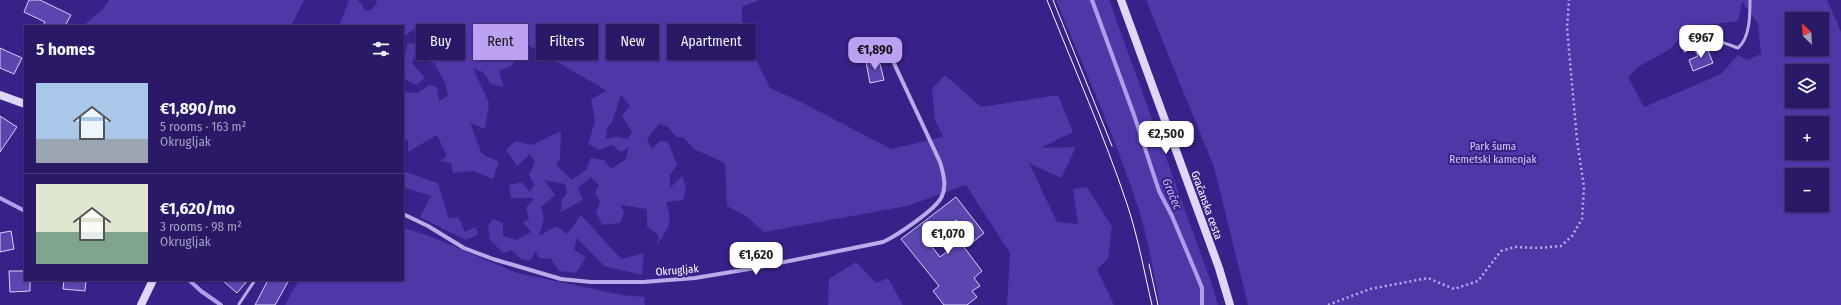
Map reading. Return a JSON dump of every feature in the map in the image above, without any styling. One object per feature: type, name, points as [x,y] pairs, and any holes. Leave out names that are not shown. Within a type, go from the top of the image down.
[{"type":"main road","name":"Gračanska cesta","points":[[1121,0],[1219,268],[1230,305]]},
{"type":"main road","points":[[0,95],[24,104]]},
{"type":"main road","points":[[141,305],[153,281]]},
{"type":"street","name":"Okrugljak","points":[[404,214],[428,226],[455,243],[487,257],[561,278],[591,282],[643,282],[695,278],[755,268],[883,242],[899,233],[932,209],[942,196],[944,188],[944,178],[940,162],[892,58]]},
{"type":"lane","points":[[1685,51],[1702,36],[1707,36],[1725,45],[1738,48],[1743,44],[1749,21],[1750,0]]},
{"type":"lane","points":[[239,304],[254,281]]},
{"type":"path","points":[[1328,305],[1370,289],[1428,278],[1454,288],[1478,281],[1501,251],[1515,247],[1538,248],[1561,246],[1572,236],[1582,219],[1584,187],[1566,28],[1569,0]]},
{"type":"green space","points":[[109,0],[304,0],[292,25],[84,25],[104,8]]},
{"type":"green space","points":[[349,0],[358,0],[366,11],[372,9],[377,3],[376,0],[759,0],[742,7],[742,24],[667,24],[667,60],[756,60],[770,88],[799,101],[891,149],[943,137],[935,120],[932,89],[945,75],[981,107],[1058,95],[1073,132],[1040,148],[1076,147],[1061,178],[1029,163],[1057,222],[1078,224],[1073,189],[1087,187],[1112,227],[1108,259],[1097,269],[1114,305],[1007,305],[1010,253],[966,185],[907,206],[764,232],[746,216],[727,206],[725,163],[694,149],[683,137],[676,137],[668,127],[659,124],[647,139],[652,149],[660,141],[668,142],[677,165],[670,175],[670,188],[682,176],[686,188],[683,200],[666,202],[669,215],[669,225],[657,245],[659,236],[647,226],[647,209],[621,205],[624,213],[620,223],[602,225],[596,212],[600,202],[595,193],[599,185],[591,177],[578,188],[583,200],[561,212],[562,199],[567,194],[565,184],[544,180],[555,195],[541,207],[544,219],[539,236],[556,226],[567,234],[581,215],[621,259],[644,253],[642,275],[604,266],[577,238],[574,250],[586,257],[576,273],[559,271],[551,259],[539,258],[536,251],[530,261],[521,259],[512,250],[503,253],[490,240],[488,225],[493,219],[503,223],[503,236],[516,240],[531,232],[523,223],[529,219],[526,208],[534,198],[511,198],[509,185],[522,182],[530,192],[534,185],[529,175],[535,162],[530,154],[517,166],[506,150],[515,141],[532,145],[561,131],[560,158],[556,165],[572,180],[586,170],[591,158],[604,160],[611,169],[626,159],[629,147],[621,152],[612,145],[599,150],[588,144],[595,121],[591,99],[607,91],[554,60],[598,60],[598,24],[536,24],[536,50],[528,45],[528,24],[473,24],[473,60],[514,60],[513,65],[499,71],[504,87],[491,84],[483,72],[473,68],[489,103],[485,129],[470,123],[482,154],[499,162],[493,179],[473,171],[453,173],[451,163],[440,161],[447,156],[437,135],[408,152],[408,140],[404,138],[404,92],[417,93],[429,85],[437,87],[439,101],[448,96],[445,83],[434,63],[424,60],[465,60],[465,24],[416,24],[416,28],[404,36],[404,25],[339,25]],"holes":[[[621,95],[630,106],[622,116],[632,132],[628,139],[616,137],[606,139],[607,129],[612,122]]]},
{"type":"green space","points":[[1056,0],[1109,0],[1218,305],[1160,305],[1147,241],[1137,204],[1109,127]]},
{"type":"green space","name":"Park šuma Remetski kamenjak","points":[[1146,0],[1827,0],[1841,32],[1841,305],[1248,305],[1214,167]],"holes":[[[1742,1],[1758,24],[1761,54],[1747,60],[1738,55],[1721,74],[1644,107],[1628,77],[1638,67],[1670,49],[1690,27],[1738,21]]]},
{"type":"green space","points":[[416,43],[416,58],[414,57],[412,63],[425,78],[416,85],[404,79],[404,54],[406,53],[407,44]]},
{"type":"green space","points":[[404,171],[438,183],[449,219],[458,217],[465,232],[475,227],[479,234],[466,240],[420,217],[431,196],[404,187]]},
{"type":"green space","points":[[404,228],[427,235],[517,273],[622,295],[644,297],[645,305],[285,305],[298,281],[404,281]]},
{"type":"green space","points":[[856,262],[876,283],[888,278],[903,305],[828,305],[829,279]]},
{"type":"building","points":[[29,0],[40,0],[71,15],[66,25],[44,25],[45,22],[24,12]]},
{"type":"building","points":[[1706,46],[1713,63],[1693,71],[1689,60],[1698,56],[1695,50]]},
{"type":"building","points":[[0,48],[22,58],[14,74],[0,68]]},
{"type":"building","points":[[879,60],[884,80],[870,83],[866,62]]},
{"type":"building","points":[[0,116],[17,127],[0,152]]},
{"type":"building","points":[[956,197],[984,233],[973,242],[956,220],[928,242],[940,257],[960,242],[982,271],[974,278],[980,286],[972,291],[977,297],[967,305],[944,305],[933,291],[939,286],[901,239]]},
{"type":"building","points":[[11,231],[14,249],[0,252],[0,233]]},
{"type":"building","points":[[9,271],[24,271],[24,281],[30,281],[30,291],[10,292]]},
{"type":"building","points":[[64,281],[86,281],[85,291],[63,289]]},
{"type":"building","points":[[223,281],[247,281],[237,293]]},
{"type":"building","points":[[267,281],[288,281],[275,305],[255,305]]},
{"type":"waterway","name":"Gračec","points":[[1092,0],[1134,115],[1159,191],[1172,216],[1202,288],[1202,305]]},
{"type":"waterway","points":[[0,198],[24,210]]},
{"type":"waterway","points":[[190,281],[201,291],[221,305]]},
{"type":"tram line","points":[[1047,0],[1099,127],[1127,204],[1138,241],[1152,305]]},
{"type":"tram line","points":[[1053,0],[1112,146]]},
{"type":"tram line","points":[[1149,264],[1158,305]]}]
